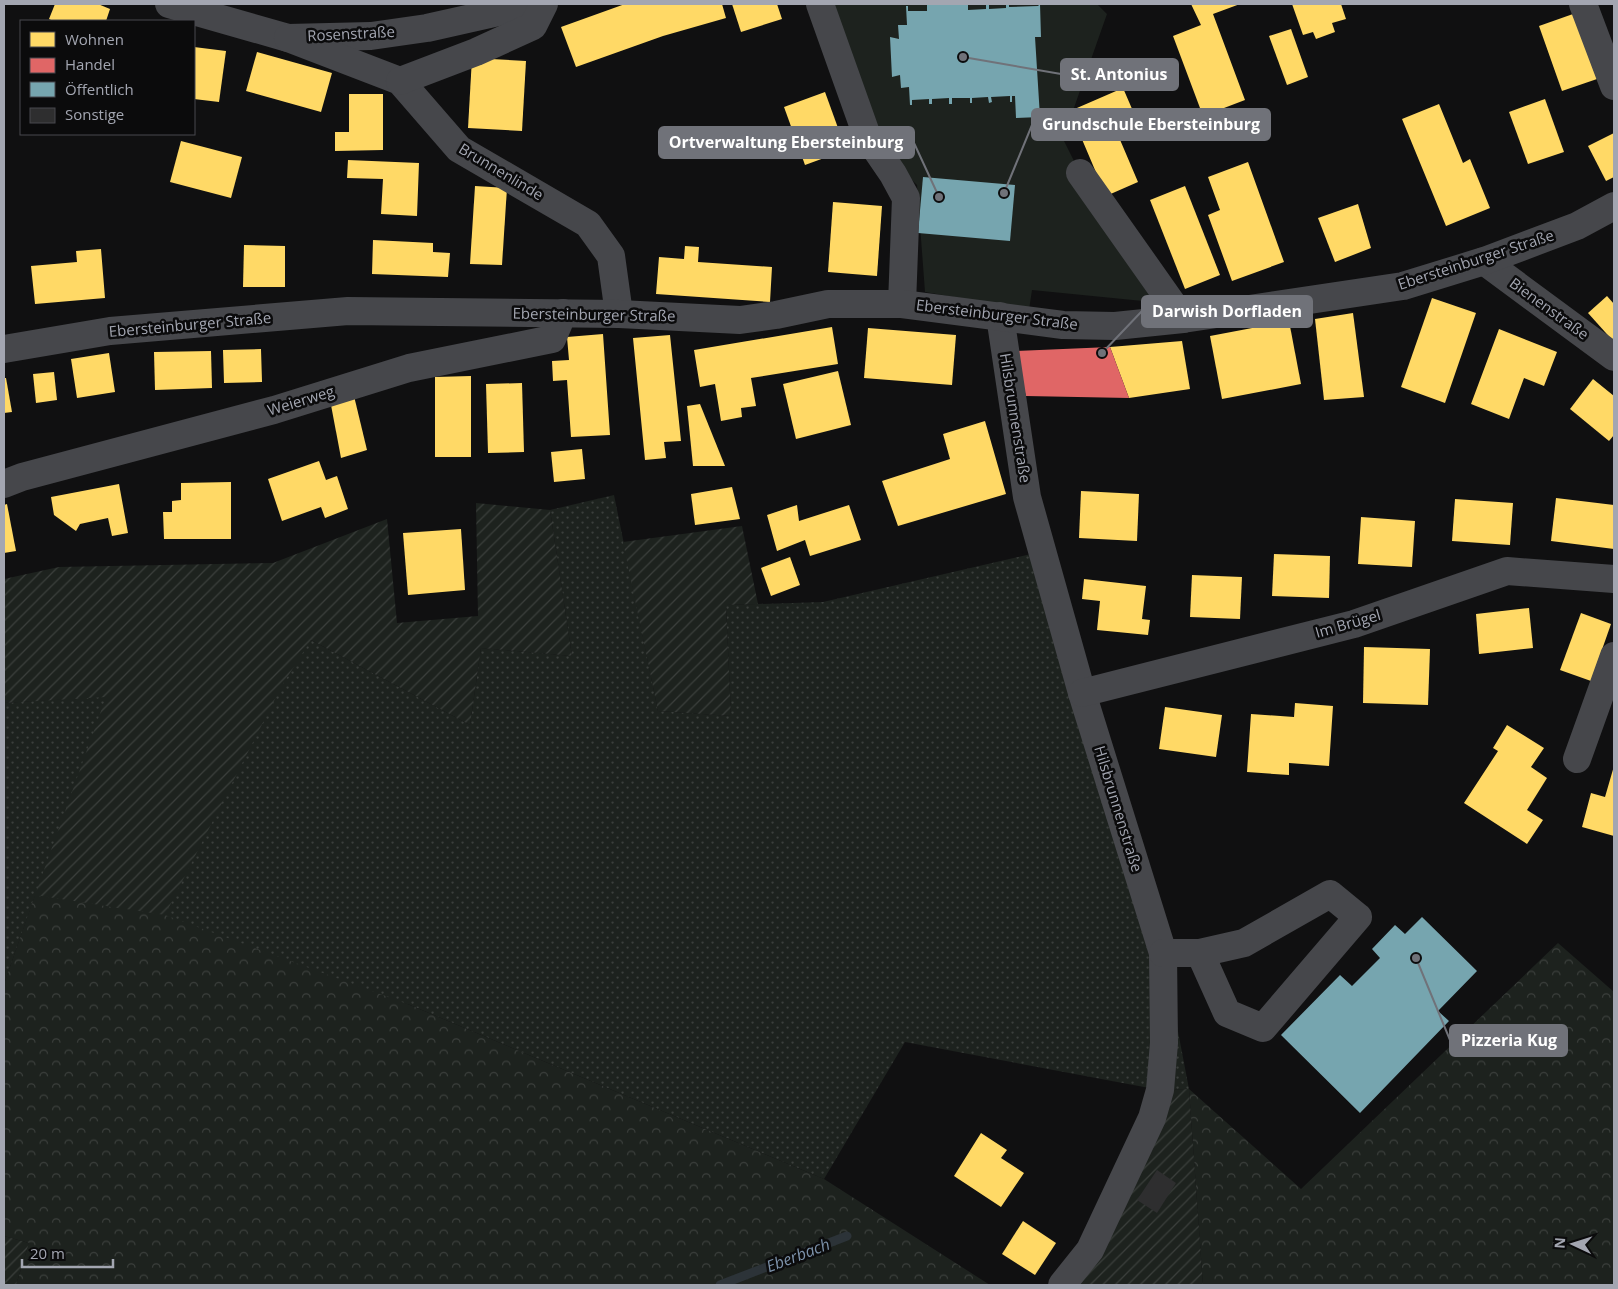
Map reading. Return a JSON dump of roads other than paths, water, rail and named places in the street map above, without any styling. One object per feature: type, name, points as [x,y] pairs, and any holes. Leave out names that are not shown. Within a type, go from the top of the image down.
[{"type":"street","name":"Rosenstraße","points":[[169,4],[288,38],[372,36],[427,28],[534,4]]},
{"type":"street","points":[[400,80],[476,52],[533,26],[544,4]]},
{"type":"street","points":[[820,4],[867,136],[893,174],[906,198],[902,304]]},
{"type":"street","points":[[1583,4],[1614,86]]},
{"type":"street","name":"Brunnenlinde","points":[[288,38],[400,80],[459,149],[588,224],[611,256],[619,314]]},
{"type":"street","points":[[1080,173],[1183,319]]},
{"type":"street","name":"Ebersteinburger Straße","points":[[4,349],[110,331],[348,311],[619,314],[740,320],[776,315],[828,304],[902,304],[1063,325],[1115,326],[1183,319],[1403,286],[1484,261],[1577,226],[1614,206]]},
{"type":"street","name":"Bienenstraße","points":[[1484,261],[1614,357]]},
{"type":"street","name":"Weierweg","points":[[10,477],[274,410],[409,368],[552,339],[563,313]]},
{"type":"street","name":"Hilsbrunnenstraße","points":[[1000,316],[1027,497],[1082,693],[1163,953],[1164,1043],[1160,1090],[1152,1118],[1090,1250],[1062,1285]]},
{"type":"street","name":"Im Brügel","points":[[1082,693],[1354,624],[1507,572],[1614,580]]},
{"type":"street","points":[[1578,759],[1614,656]]},
{"type":"street","points":[[1163,953],[1200,953],[1244,943],[1330,894],[1358,917],[1263,1028],[1227,1013],[1200,953]]},
{"type":"waterway","name":"Eberbach","points":[[720,1285],[847,1236]]},
{"type":"place","name":"St. Antonius","points":[[963,57]]},
{"type":"place","name":"Grundschule Ebersteinburg","points":[[1004,193]]},
{"type":"place","name":"Ortverwaltung Ebersteinburg","points":[[939,197]]},
{"type":"place","name":"Darwish Dorfladen","points":[[1102,353]]},
{"type":"place","name":"Pizzeria Kug","points":[[1416,958]]}]
